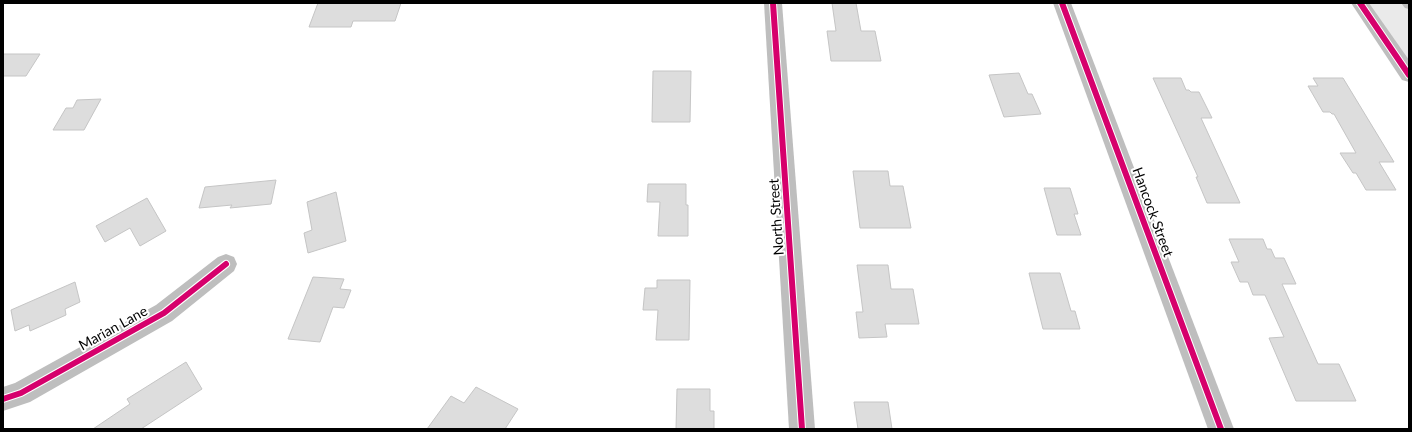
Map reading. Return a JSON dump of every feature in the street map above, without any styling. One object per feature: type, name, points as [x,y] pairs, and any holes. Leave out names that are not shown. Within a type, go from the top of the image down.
[{"type":"street","name":"North Street","points":[[773,3],[802,429]]},
{"type":"street","name":"Hancock Street","points":[[1062,3],[1221,429]]},
{"type":"street","points":[[1360,3],[1409,75]]},
{"type":"street","name":"Marian Lane","points":[[3,399],[21,393],[164,313],[226,264]]},
{"type":"shaded area","points":[[1367,3],[1409,3],[1409,66]]},
{"type":"building","points":[[318,3],[401,3],[395,21],[353,21],[351,27],[309,27]]},
{"type":"building","points":[[832,3],[856,3],[861,31],[875,31],[881,61],[831,61],[827,31],[836,31]]},
{"type":"building","points":[[3,54],[40,54],[26,76],[3,76]]},
{"type":"building","points":[[653,71],[691,71],[690,122],[652,122]]},
{"type":"building","points":[[1019,73],[1028,94],[1032,94],[1041,114],[1004,117],[989,75]]},
{"type":"building","points":[[1153,78],[1181,78],[1186,90],[1191,92],[1199,92],[1212,118],[1201,118],[1240,203],[1207,203],[1196,177],[1198,177]]},
{"type":"building","points":[[1313,78],[1343,78],[1394,162],[1379,162],[1396,190],[1366,190],[1356,173],[1353,173],[1340,153],[1356,153],[1334,114],[1330,112],[1323,112],[1308,86],[1318,86]]},
{"type":"building","points":[[101,99],[84,130],[53,130],[66,108],[73,108],[77,100]]},
{"type":"building","points":[[853,171],[888,171],[890,186],[903,186],[911,228],[860,228]]},
{"type":"building","points":[[276,180],[271,204],[230,208],[232,205],[199,208],[205,187]]},
{"type":"building","points":[[648,184],[686,184],[688,236],[658,236],[660,202],[647,202]]},
{"type":"building","points":[[1044,188],[1070,188],[1078,214],[1074,214],[1081,235],[1057,235]]},
{"type":"building","points":[[336,192],[346,241],[308,253],[304,233],[312,230],[307,202]]},
{"type":"building","points":[[147,198],[166,231],[140,246],[130,228],[105,242],[96,226]]},
{"type":"building","points":[[1229,239],[1263,239],[1267,249],[1271,249],[1275,258],[1284,258],[1296,284],[1282,284],[1318,364],[1339,364],[1356,401],[1296,401],[1269,338],[1284,337],[1265,295],[1253,295],[1248,282],[1240,282],[1231,262],[1239,262]]},
{"type":"building","points":[[857,265],[888,265],[891,289],[913,289],[919,324],[885,324],[887,337],[859,338],[856,312],[863,312]]},
{"type":"building","points":[[1029,273],[1060,273],[1071,311],[1075,311],[1080,329],[1043,329]]},
{"type":"building","points":[[313,277],[344,279],[340,289],[351,290],[344,308],[333,307],[320,342],[288,339]]},
{"type":"building","points":[[657,280],[690,280],[689,340],[656,340],[658,310],[643,310],[645,288],[657,288]]},
{"type":"building","points":[[75,282],[80,302],[65,309],[66,315],[30,331],[29,325],[15,331],[11,310]]},
{"type":"building","points":[[186,362],[202,389],[141,429],[93,429],[130,404],[127,399]]},
{"type":"building","points":[[476,387],[518,409],[505,429],[427,429],[451,396],[464,403]]},
{"type":"building","points":[[677,389],[710,389],[710,411],[714,411],[714,429],[676,429]]},
{"type":"building","points":[[854,402],[888,402],[892,429],[858,429]]},
{"type":"cycle path","points":[[773,3],[802,429]]},
{"type":"cycle path","points":[[1062,3],[1221,429]]},
{"type":"cycle path","points":[[1360,3],[1409,75]]},
{"type":"cycle path","points":[[3,399],[21,393],[164,313],[226,264]]}]
